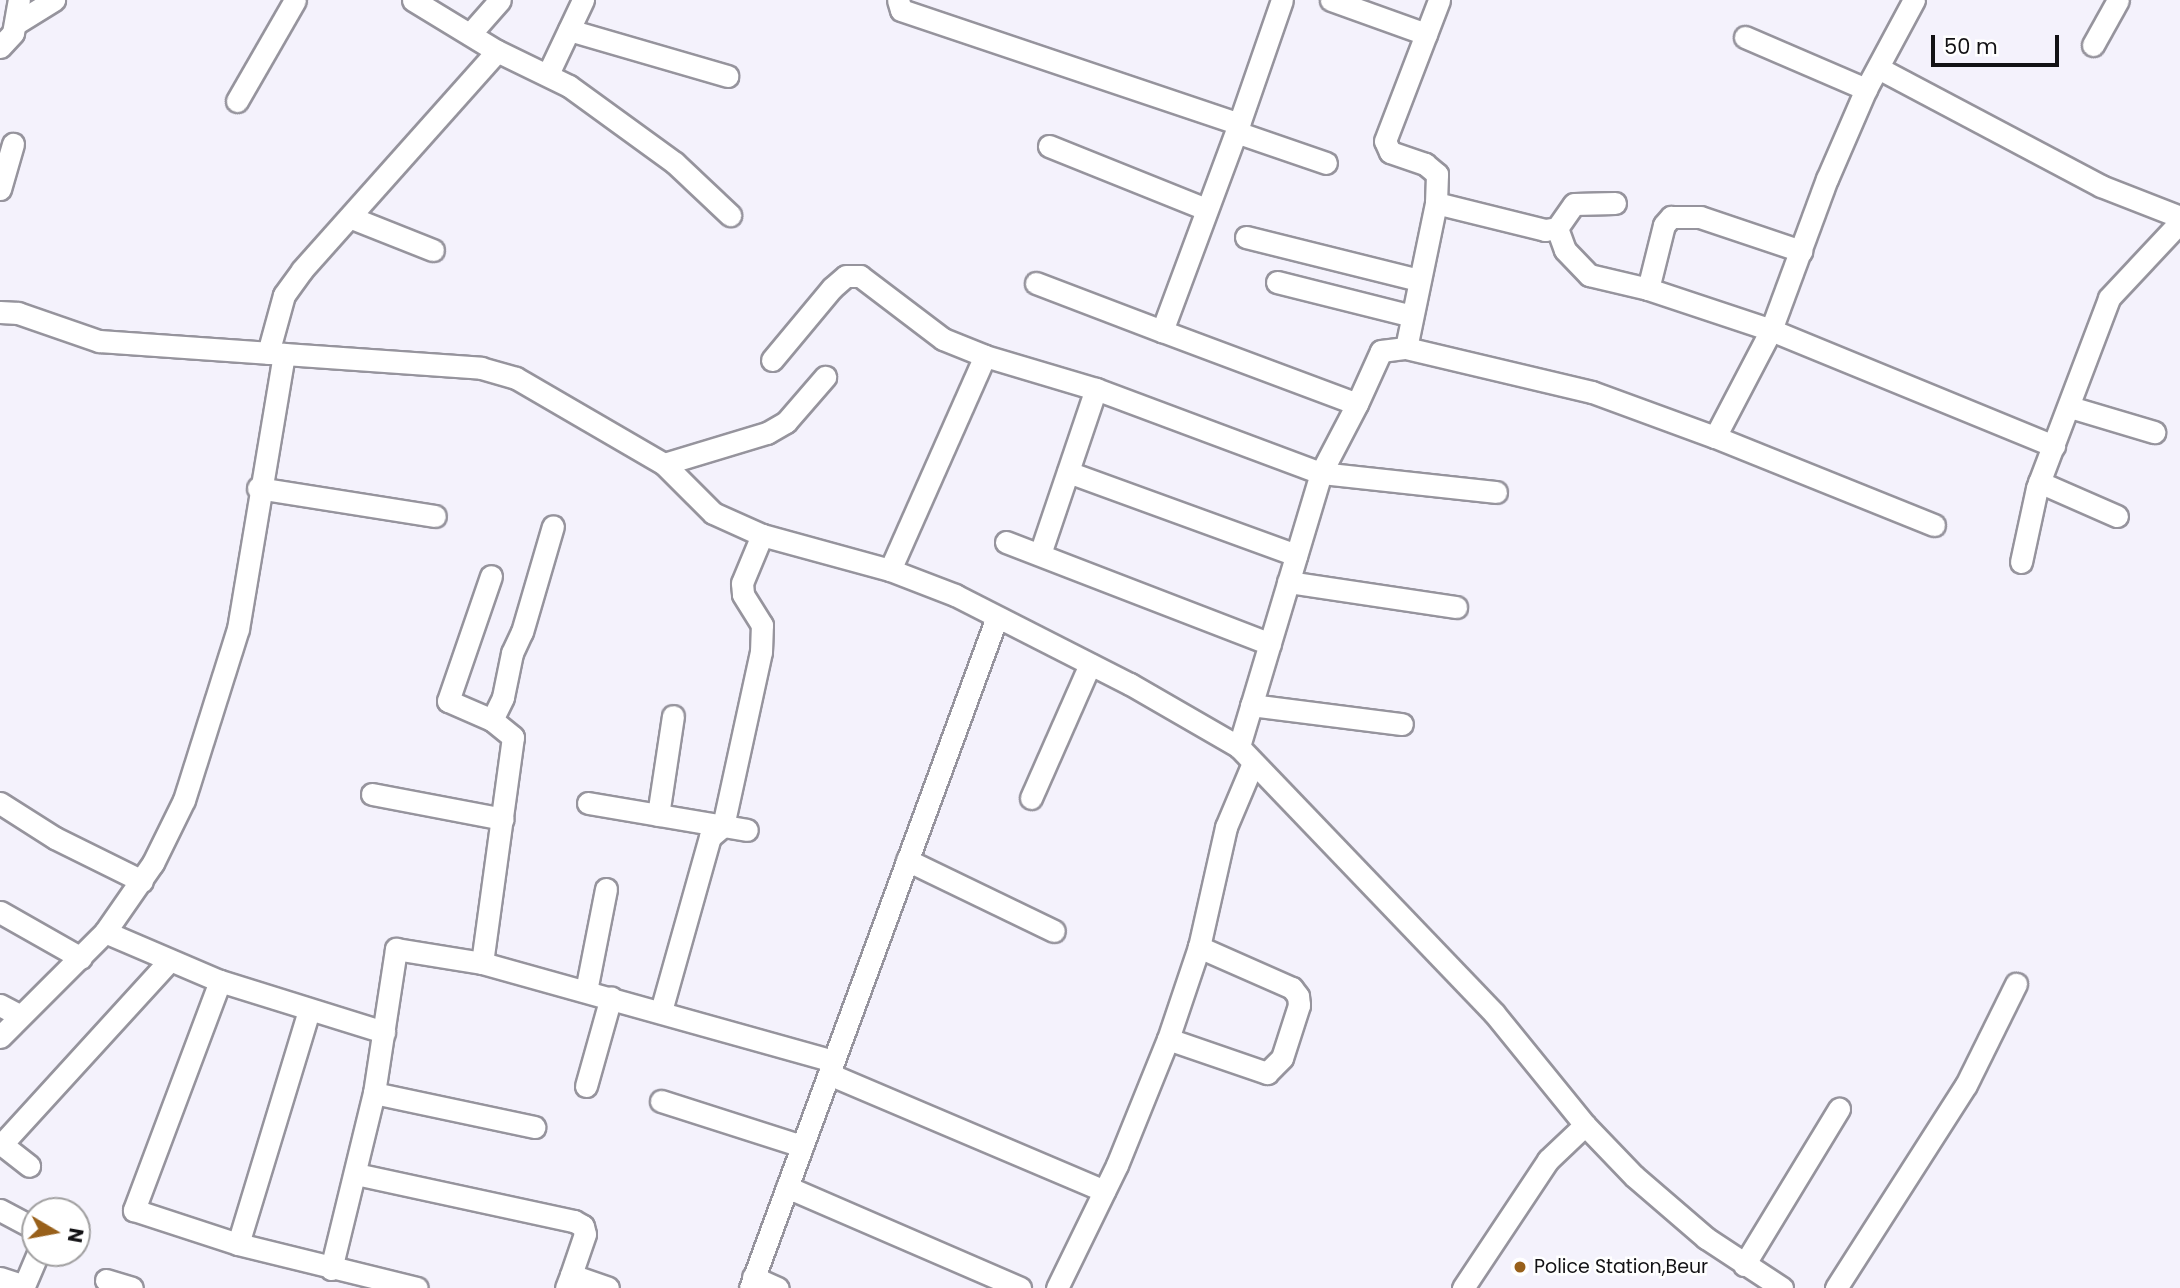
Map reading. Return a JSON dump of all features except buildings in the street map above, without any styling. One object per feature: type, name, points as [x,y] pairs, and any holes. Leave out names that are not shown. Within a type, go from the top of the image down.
[{"type":"street","points":[[0,47],[15,24],[19,0]]},
{"type":"street","points":[[15,24],[54,0]]},
{"type":"street","points":[[237,101],[295,0]]},
{"type":"street","points":[[413,0],[497,51],[548,74],[675,163],[730,215]]},
{"type":"street","points":[[470,34],[500,0]]},
{"type":"street","points":[[548,74],[583,0]]},
{"type":"street","points":[[898,0],[901,10],[1237,128],[1326,163]]},
{"type":"street","points":[[1162,331],[1282,0]]},
{"type":"street","points":[[1331,0],[1426,34]]},
{"type":"street","points":[[1406,348],[1436,203],[1433,169],[1390,152],[1385,141],[1439,0]]},
{"type":"street","points":[[1715,437],[1771,330],[1866,89],[1880,69],[1914,0]]},
{"type":"street","points":[[2092,45],[2118,0]]},
{"type":"street","points":[[569,30],[727,76]]},
{"type":"street","points":[[1745,37],[1866,89]]},
{"type":"street","points":[[0,1037],[9,1010],[81,958],[105,932],[142,881],[184,800],[227,671],[258,488],[284,295],[497,51]]},
{"type":"street","points":[[1880,69],[2101,186],[2180,220],[2113,291],[2039,482],[2021,562]]},
{"type":"street","points":[[0,189],[12,144]]},
{"type":"street","points":[[1049,146],[1206,209]]},
{"type":"street","points":[[1436,203],[1536,230],[1557,228],[1574,204],[1615,203]]},
{"type":"street","points":[[1648,289],[1664,225],[1671,217],[1700,217],[1801,251]]},
{"type":"street","points":[[352,218],[433,250]]},
{"type":"street","points":[[1557,228],[1565,250],[1589,275],[1648,289],[1771,330],[2054,446]]},
{"type":"street","points":[[1246,237],[1419,280]]},
{"type":"street","points":[[772,360],[832,288],[846,276],[860,276],[943,339],[985,356],[1096,389],[1321,473],[1496,492]]},
{"type":"street","points":[[1277,282],[1412,316]]},
{"type":"street","points":[[1036,284],[1357,404]]},
{"type":"street","points":[[0,313],[18,313],[99,341],[481,368],[516,378],[664,464],[712,513],[762,535],[890,570],[997,617],[1090,664],[1238,747],[1494,1013],[1585,1125],[1662,1202],[1744,1265],[1782,1288]]},
{"type":"street","points":[[1238,747],[1321,473],[1381,351],[1406,348],[1592,392],[1715,437],[1934,525]]},
{"type":"street","points":[[890,570],[985,356]]},
{"type":"street","points":[[664,464],[767,433],[786,422],[825,377]]},
{"type":"street","points":[[1040,554],[1096,389]]},
{"type":"street","points":[[2070,407],[2154,432]]},
{"type":"street","points":[[1068,472],[1296,555]]},
{"type":"street","points":[[2039,482],[2117,516]]},
{"type":"street","points":[[258,488],[435,516]]},
{"type":"street","points":[[492,720],[503,697],[512,653],[522,632],[553,526]]},
{"type":"street","points":[[661,1011],[710,838],[723,826],[761,652],[762,625],[743,594],[742,583],[762,535]]},
{"type":"street","points":[[1006,542],[1270,644]]},
{"type":"street","points":[[482,963],[513,737],[492,720],[448,701],[491,576]]},
{"type":"street","points":[[1288,582],[1455,607]]},
{"type":"street","points":[[778,1288],[752,1283],[997,617]]},
{"type":"street","points":[[1031,798],[1090,664]]},
{"type":"street","points":[[1251,705],[1402,723]]},
{"type":"street","points":[[658,815],[673,716]]},
{"type":"street","points":[[1058,1288],[1104,1191],[1168,1040],[1199,947],[1226,827],[1253,763]]},
{"type":"street","points":[[372,794],[503,819]]},
{"type":"street","points":[[0,803],[55,838],[142,881]]},
{"type":"street","points":[[588,803],[747,830]]},
{"type":"street","points":[[907,860],[1054,931]]},
{"type":"street","points":[[586,991],[606,889]]},
{"type":"street","points":[[0,912],[81,958]]},
{"type":"street","points":[[105,932],[220,981],[383,1032]]},
{"type":"street","points":[[1168,1040],[1267,1073],[1282,1058],[1299,1005],[1292,988],[1199,947]]},
{"type":"street","points":[[331,1269],[374,1093],[396,949],[482,963],[611,997],[831,1067],[1104,1191]]},
{"type":"street","points":[[29,1166],[1,1144],[169,961]]},
{"type":"street","points":[[220,981],[134,1205],[139,1213],[238,1244],[409,1287]]},
{"type":"street","points":[[1836,1288],[1966,1085],[2015,984]]},
{"type":"street","points":[[586,1086],[611,997]]},
{"type":"street","points":[[238,1244],[309,1010]]},
{"type":"street","points":[[374,1093],[534,1127]]},
{"type":"street","points":[[662,1101],[802,1146]]},
{"type":"street","points":[[1744,1265],[1839,1109]]},
{"type":"street","points":[[1463,1288],[1548,1160],[1585,1125]]},
{"type":"street","points":[[356,1174],[574,1221],[583,1226],[585,1234],[568,1281],[608,1288]]},
{"type":"street","points":[[786,1187],[1020,1288]]},
{"type":"street","points":[[0,1210],[21,1221]]},
{"type":"street","points":[[0,1278],[24,1286],[32,1267]]},
{"type":"street","points":[[106,1280],[132,1288]]},
{"type":"place","name":"Police Station,Beur","points":[[1520,1267]]}]
